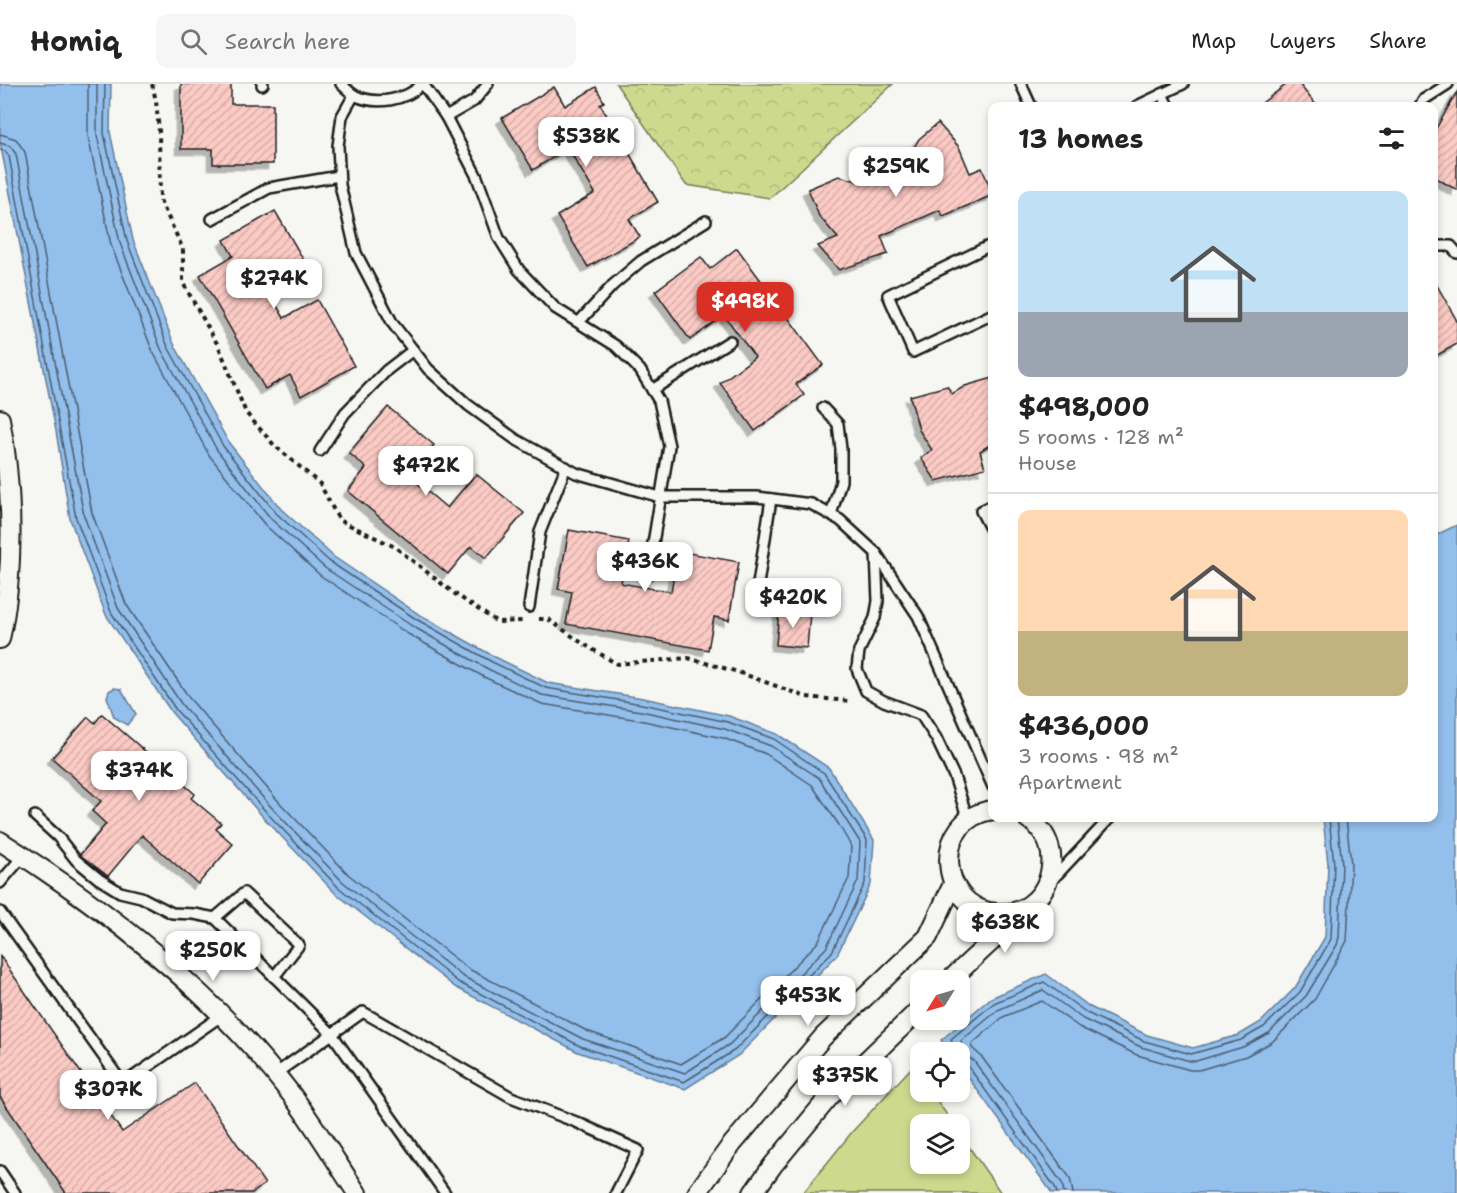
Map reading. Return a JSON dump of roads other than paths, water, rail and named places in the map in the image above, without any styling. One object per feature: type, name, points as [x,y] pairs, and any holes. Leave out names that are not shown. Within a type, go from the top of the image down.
[{"type":"street","points":[[0,419],[4,440],[10,535],[8,579],[0,639]]},
{"type":"street","points":[[988,811],[968,820],[957,832],[950,849],[948,867],[953,884],[972,904],[998,914],[1016,911],[1041,893]]},
{"type":"street","points":[[961,970],[1041,893],[1052,868],[1051,851],[1047,837],[1034,822]]},
{"type":"street","points":[[0,841],[46,870],[138,939],[221,1016],[292,1095],[357,1193]]},
{"type":"street","points":[[697,1193],[736,1139],[822,1037],[928,937],[953,884]]},
{"type":"street","points":[[753,1193],[830,1096],[910,1019]]},
{"type":"lane","points":[[341,84],[354,95],[375,101],[397,99],[422,84],[446,117],[477,177],[499,238],[519,270],[555,308],[616,346],[640,370],[659,401],[669,446],[648,574]]},
{"type":"lane","points":[[446,117],[474,101],[488,84]]},
{"type":"lane","points":[[1021,84],[1029,102]]},
{"type":"lane","points":[[1145,102],[1183,84]]},
{"type":"lane","points":[[1422,102],[1448,84]]},
{"type":"lane","points":[[1162,94],[1166,102]]},
{"type":"lane","points":[[354,95],[342,116],[338,146],[339,176],[356,253],[393,324],[428,369],[468,405],[515,439],[576,473],[660,497],[771,499],[811,504],[840,520],[876,553],[918,616],[988,776]]},
{"type":"lane","points":[[212,219],[269,188],[339,176]]},
{"type":"lane","points":[[579,322],[613,285],[641,261],[706,221]]},
{"type":"lane","points":[[988,246],[888,296],[914,352],[988,316]]},
{"type":"lane","points":[[1438,246],[1451,246],[1457,253]]},
{"type":"lane","points":[[652,390],[730,341]]},
{"type":"lane","points":[[320,451],[345,413],[387,370],[413,350]]},
{"type":"lane","points":[[823,408],[838,424],[840,449],[841,481],[831,515]]},
{"type":"lane","points":[[529,607],[540,532],[566,467]]},
{"type":"lane","points":[[755,604],[771,499]]},
{"type":"lane","points":[[988,508],[981,511],[988,524]]},
{"type":"lane","points":[[876,553],[878,601],[876,618],[859,651],[857,669],[866,691],[884,701],[921,715],[936,738],[954,776],[968,820]]},
{"type":"lane","points":[[35,816],[58,837],[76,860],[99,879],[120,892],[141,897],[172,913],[215,918],[332,1034],[445,1193]]},
{"type":"lane","points":[[1041,893],[1106,822]]},
{"type":"lane","points":[[0,883],[24,856]]},
{"type":"lane","points":[[215,918],[244,894],[299,945],[274,977]]},
{"type":"lane","points":[[0,912],[123,1083],[221,1016]]},
{"type":"lane","points":[[274,1074],[363,1012],[511,1097],[576,1122],[638,1150],[616,1193]]},
{"type":"lane","points":[[0,1171],[15,1193]]},
{"type":"water","points":[[0,84],[111,84],[110,132],[133,240],[174,344],[229,443],[281,509],[334,557],[420,615],[495,657],[548,683],[643,698],[729,716],[777,734],[829,768],[874,840],[871,884],[837,955],[739,1055],[685,1089],[578,1052],[455,987],[334,892],[264,818],[172,713],[106,615],[70,519],[56,431],[0,142]]},
{"type":"water","points":[[1457,525],[1457,1193],[1052,1193],[970,1080],[970,1042],[943,1042],[941,1040],[953,1030],[970,1030],[970,1016],[991,998],[1046,974],[1090,1007],[1147,1035],[1193,1048],[1239,1035],[1261,1022],[1295,988],[1325,937],[1328,864],[1323,822],[1438,822],[1438,534]]},
{"type":"water","points":[[114,688],[121,689],[136,714],[127,725],[114,717],[107,697],[109,691]]}]
